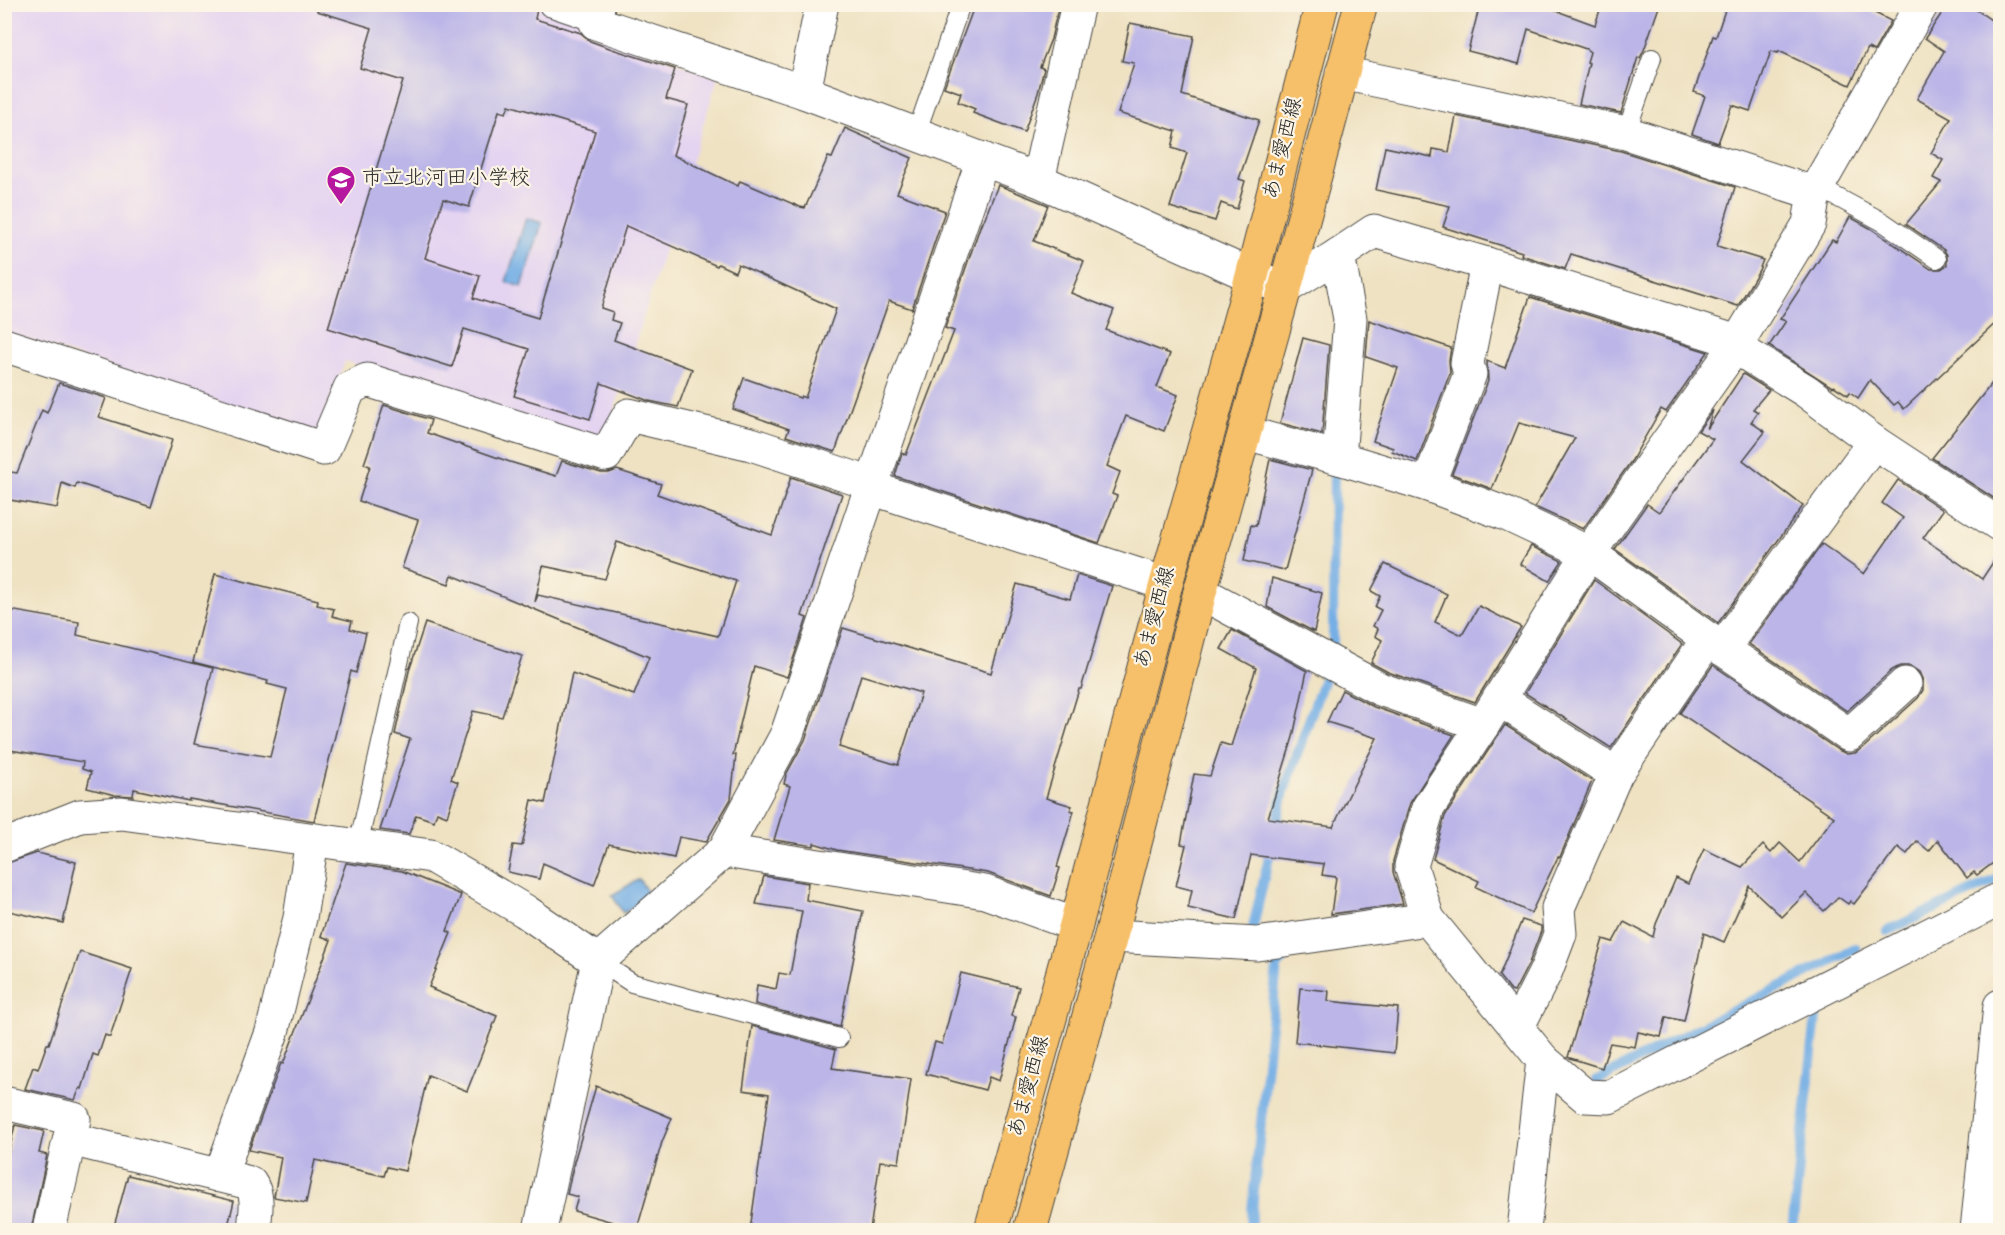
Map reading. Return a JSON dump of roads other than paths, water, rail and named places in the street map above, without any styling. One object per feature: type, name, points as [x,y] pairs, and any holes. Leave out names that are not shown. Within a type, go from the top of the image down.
[{"type":"main road","name":"あま愛西線","points":[[991,1230],[1252,276],[1322,4]]},
{"type":"main road","name":"あま愛西線","points":[[1030,1230],[1111,936],[1200,592],[1286,288],[1361,4]]},
{"type":"street","points":[[804,92],[822,4]]},
{"type":"street","points":[[1038,180],[1078,4]]},
{"type":"street","points":[[1911,8],[1816,190],[1809,224],[1736,345],[1589,553],[1491,712],[1428,808],[1411,866],[1428,919],[1543,1060],[1585,1096],[1609,1097],[2001,899]]},
{"type":"street","points":[[597,14],[1038,180],[1252,276],[1286,288],[1374,231],[1487,264],[1736,345],[1806,391],[1874,442],[2001,525]]},
{"type":"street","points":[[1342,73],[1626,133],[1816,190]]},
{"type":"street","points":[[540,1230],[598,961],[724,851],[787,734],[983,159]]},
{"type":"street","points":[[1338,255],[1350,319],[1339,458]]},
{"type":"street","points":[[1428,485],[1470,374],[1467,363],[1487,264]]},
{"type":"street","points":[[4,345],[324,449],[350,387],[367,380],[606,455],[629,415],[751,444],[1166,584]]},
{"type":"street","points":[[1246,433],[1428,485],[1506,514],[1589,553],[1715,644],[1849,735],[1905,684]]},
{"type":"street","points":[[1517,1028],[1546,971],[1560,934],[1558,908],[1616,774],[1874,442]]},
{"type":"street","points":[[1200,592],[1380,689],[1491,712],[1616,774]]},
{"type":"street","points":[[4,846],[80,816],[122,813],[431,856],[525,911],[598,961]]},
{"type":"street","points":[[220,1176],[272,1032],[300,918],[312,840]]},
{"type":"street","points":[[724,851],[985,892],[1076,925]]},
{"type":"street","points":[[1111,936],[1257,944],[1428,919]]},
{"type":"street","points":[[1977,1230],[2001,1006]]},
{"type":"street","points":[[1524,1230],[1543,1060]]},
{"type":"street","points":[[4,1103],[74,1119],[49,1230]]},
{"type":"street","points":[[70,1139],[250,1183],[255,1190],[257,1202],[254,1230]]},
{"type":"lane","points":[[549,4],[549,7],[597,14]]},
{"type":"lane","points":[[916,134],[961,4]]},
{"type":"lane","points":[[1626,133],[1652,58]]},
{"type":"lane","points":[[1816,190],[1883,222],[1937,259]]},
{"type":"lane","points":[[358,846],[408,623]]},
{"type":"lane","points":[[598,961],[632,983],[839,1038]]},
{"type":"water","points":[[526,218],[542,223],[522,287],[506,282]]},
{"type":"water","points":[[639,879],[650,896],[623,913],[612,895]]},
{"type":"waterway","points":[[1333,648],[1334,465]]},
{"type":"waterway","points":[[1253,927],[1284,791],[1325,676]]},
{"type":"waterway","points":[[1887,931],[2000,878]]},
{"type":"waterway","points":[[1597,1080],[1856,948]]},
{"type":"waterway","points":[[1250,1230],[1277,966],[1283,960]]},
{"type":"waterway","points":[[1792,1230],[1817,1008]]},
{"type":"place","name":"市立北河田小学校","points":[[341,206]]}]
